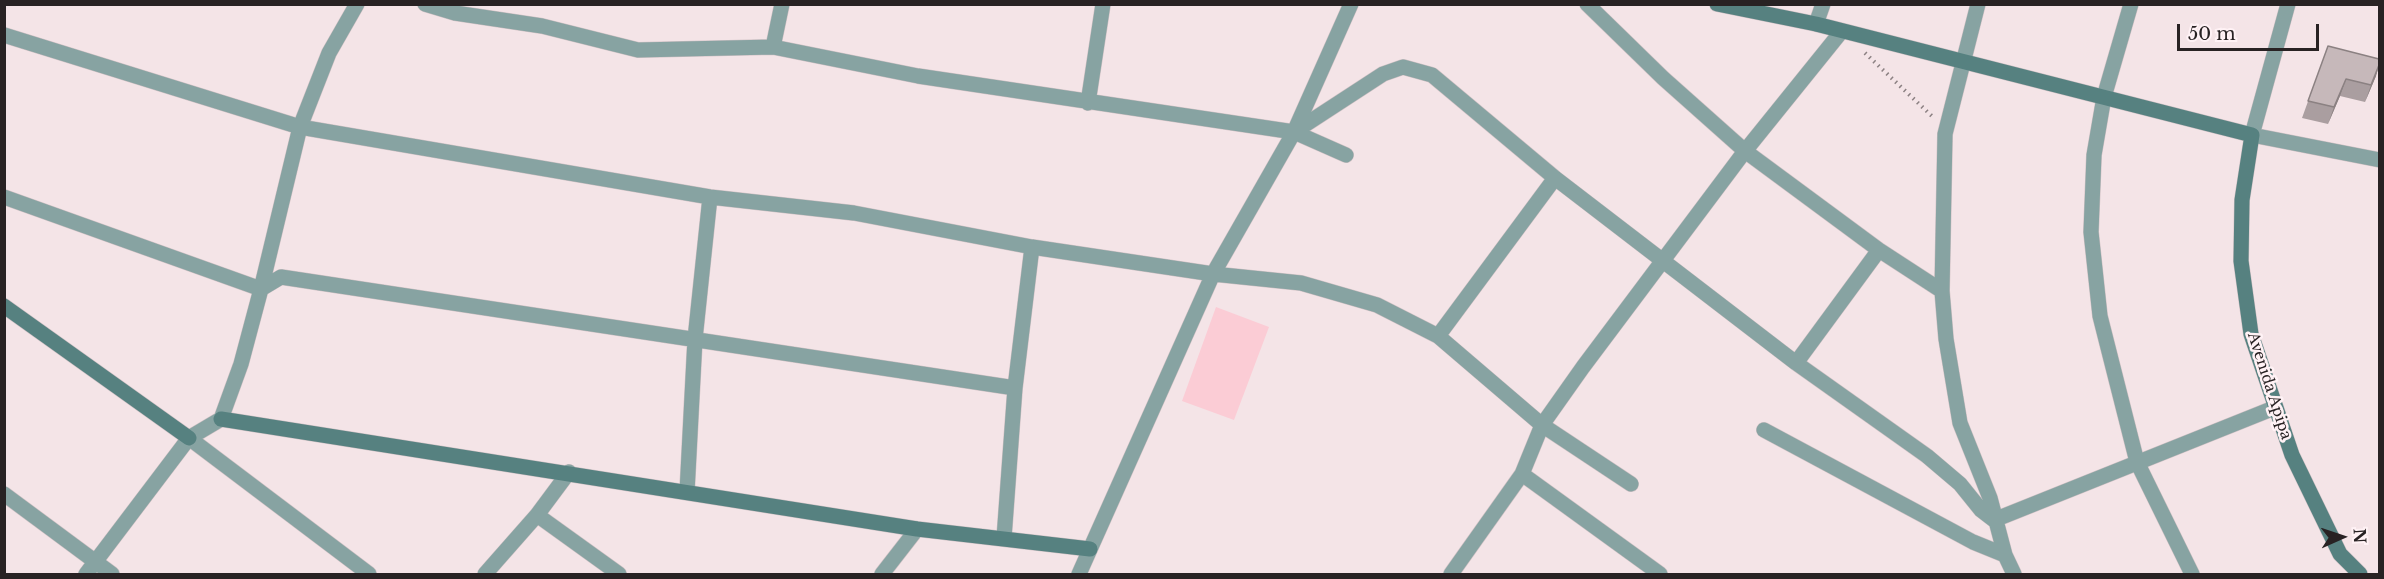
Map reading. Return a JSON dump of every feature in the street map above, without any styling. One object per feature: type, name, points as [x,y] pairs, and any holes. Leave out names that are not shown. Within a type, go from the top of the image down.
[{"type":"street","points":[[221,419],[241,363],[300,127],[329,53],[357,4]]},
{"type":"street","points":[[425,4],[455,13],[542,26],[638,50],[773,46],[918,76],[1294,132],[1346,155]]},
{"type":"street","points":[[773,46],[782,4]]},
{"type":"street","points":[[1088,103],[1103,4]]},
{"type":"street","points":[[1079,574],[1213,274],[1294,132],[1351,4]]},
{"type":"street","points":[[1587,4],[1663,78],[1745,150],[1879,250],[1942,291]]},
{"type":"street","points":[[1717,4],[1816,24],[2252,135],[2379,160]]},
{"type":"street","points":[[1816,24],[1823,4]]},
{"type":"street","points":[[1977,4],[1946,128],[1942,291],[1946,339],[1960,423],[1990,498],[2005,555],[2014,574]]},
{"type":"street","points":[[2131,4],[2104,97],[2094,155],[2091,232],[2100,316],[2137,462],[2192,574]]},
{"type":"street","name":"Avenida Apipa","points":[[2288,4],[2252,135],[2242,200],[2241,261],[2251,334],[2274,408],[2292,455],[2340,554],[2360,574]]},
{"type":"street","points":[[1451,574],[1522,474],[1542,425],[1745,150],[1841,32]]},
{"type":"street","points":[[4,35],[300,127],[710,197],[854,213],[1032,247],[1213,274],[1301,283],[1377,305],[1438,336],[1542,425],[1631,484]]},
{"type":"street","points":[[1294,132],[1383,74],[1403,67],[1432,75],[1555,178],[1796,363],[1927,456],[1960,484],[1981,510],[1994,520]]},
{"type":"street","points":[[1438,336],[1555,178]]},
{"type":"street","points":[[4,197],[261,289],[281,278],[1015,388]]},
{"type":"street","points":[[687,492],[695,339],[710,197]]},
{"type":"street","points":[[1004,538],[1015,388],[1032,247]]},
{"type":"street","points":[[1796,363],[1879,250]]},
{"type":"street","points":[[4,306],[189,438],[369,574]]},
{"type":"street","points":[[1994,520],[2274,408]]},
{"type":"street","points":[[91,568],[189,438],[221,419],[569,472],[917,529],[1090,549]]},
{"type":"street","points":[[1764,430],[1973,543],[2005,555]]},
{"type":"street","points":[[485,574],[537,514],[569,472]]},
{"type":"street","points":[[1522,474],[1660,574]]},
{"type":"street","points":[[4,494],[91,568],[112,574]]},
{"type":"street","points":[[537,514],[619,574]]},
{"type":"street","points":[[882,574],[917,529]]},
{"type":"path","points":[[1841,32],[1946,128]]},
{"type":"shaded area","points":[[1216,307],[1269,327],[1234,420],[1182,401]]},
{"type":"building","points":[[2328,46],[2379,59],[2371,85],[2346,79],[2334,107],[2308,101]]}]
